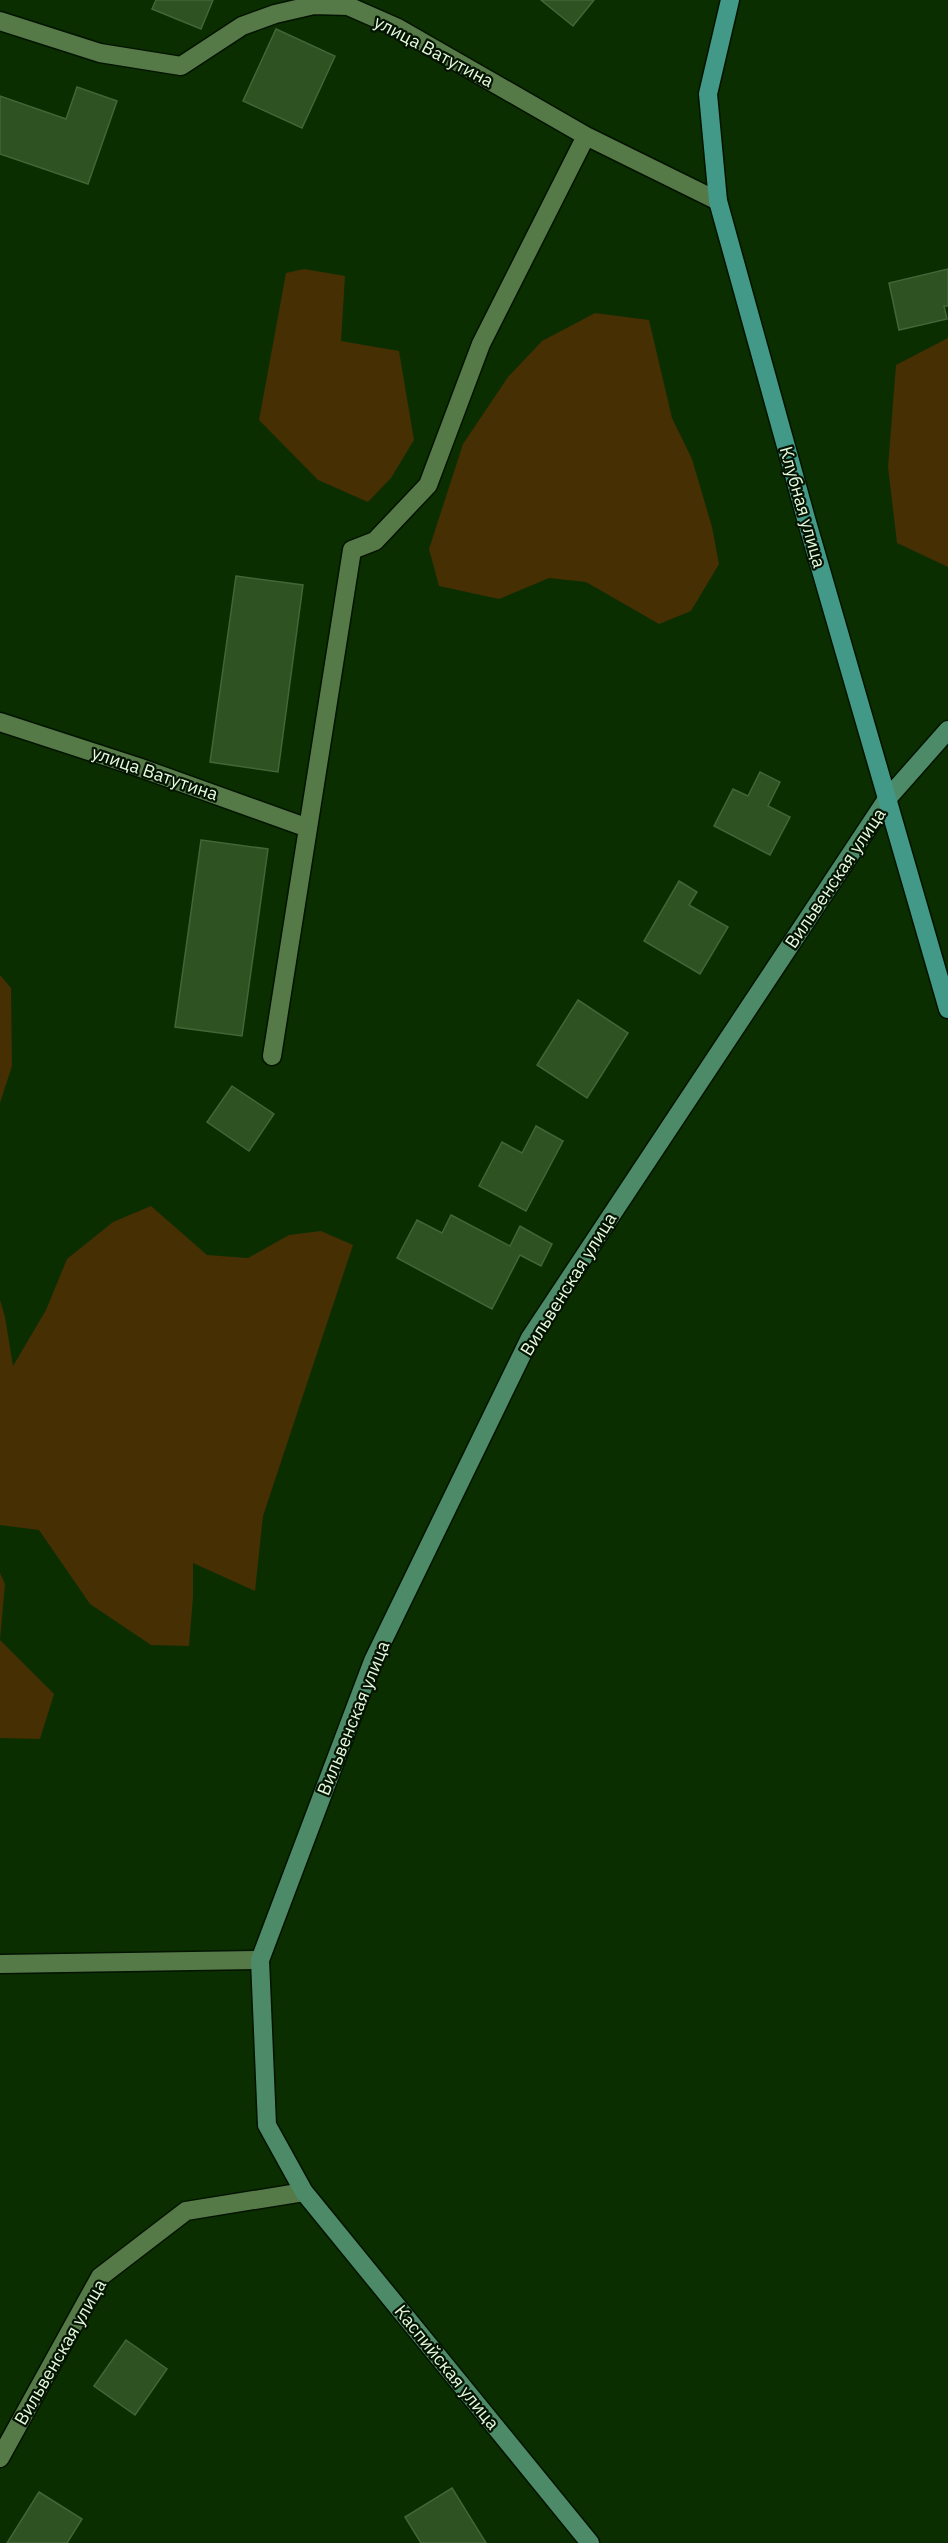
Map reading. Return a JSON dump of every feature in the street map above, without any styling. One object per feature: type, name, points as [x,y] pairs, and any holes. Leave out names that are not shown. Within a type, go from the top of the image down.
[{"type":"main road","name":"Клубная улица","points":[[730,0],[708,94],[718,201],[804,511],[948,1009]]},
{"type":"street","name":"улица Ватутина","points":[[0,21],[100,53],[181,66],[243,26],[275,14],[314,5],[348,6],[398,28],[586,136],[718,201]]},
{"type":"street","points":[[272,1056],[352,550],[375,541],[428,485],[481,344],[586,136]]},
{"type":"street","name":"улица Ватутина","points":[[0,722],[138,767],[308,828]]},
{"type":"street","name":"Вильвенская улица","points":[[0,2458],[100,2277],[186,2211],[304,2192],[267,2125],[260,1960],[373,1661],[530,1338],[887,799],[948,730]]},
{"type":"street","points":[[0,1964],[260,1960]]},
{"type":"street","name":"Каспийская улица","points":[[304,2192],[590,2543]]},
{"type":"shaded area","points":[[304,269],[345,276],[341,341],[399,351],[414,440],[391,478],[368,502],[318,480],[259,420],[286,273]]},
{"type":"shaded area","points":[[595,313],[649,320],[672,418],[692,459],[712,527],[719,564],[691,611],[659,624],[586,582],[549,578],[499,599],[439,586],[429,549],[463,444],[508,377],[542,341]]},
{"type":"shaded area","points":[[948,338],[948,567],[897,543],[888,467],[896,365]]},
{"type":"shaded area","points":[[0,975],[11,988],[12,1066],[0,1103]]},
{"type":"shaded area","points":[[151,1206],[207,1255],[248,1258],[289,1235],[321,1231],[353,1245],[263,1516],[255,1591],[193,1563],[189,1646],[151,1645],[90,1604],[39,1530],[0,1525],[0,1300],[13,1366],[46,1310],[67,1259],[113,1222]]},
{"type":"shaded area","points":[[0,1573],[5,1584],[0,1640]]},
{"type":"shaded area","points":[[0,1640],[54,1694],[40,1739],[0,1738]]},
{"type":"building","points":[[156,0],[213,0],[201,29],[152,9]]},
{"type":"building","points":[[541,0],[594,0],[573,26]]},
{"type":"building","points":[[276,29],[335,56],[302,128],[243,101]]},
{"type":"building","points":[[77,87],[117,101],[88,184],[0,154],[0,96],[66,119]]},
{"type":"building","points":[[948,269],[948,306],[944,306],[947,319],[899,330],[889,283]]},
{"type":"building","points":[[236,576],[303,585],[278,772],[210,762]]},
{"type":"building","points":[[760,772],[780,782],[768,806],[790,817],[770,855],[714,826],[733,789],[748,796]]},
{"type":"building","points":[[201,840],[268,849],[242,1036],[175,1027]]},
{"type":"building","points":[[679,881],[697,892],[689,905],[728,927],[700,974],[644,941]]},
{"type":"building","points":[[578,1000],[628,1033],[587,1098],[537,1065]]},
{"type":"building","points":[[232,1086],[274,1114],[249,1151],[207,1122]]},
{"type":"building","points":[[536,1126],[563,1141],[526,1211],[479,1186],[502,1142],[522,1153]]},
{"type":"building","points":[[451,1215],[510,1246],[520,1226],[552,1244],[541,1266],[520,1255],[492,1309],[397,1258],[417,1220],[442,1233]]},
{"type":"building","points":[[126,2340],[167,2369],[135,2415],[94,2386]]},
{"type":"building","points":[[452,2488],[486,2543],[421,2543],[405,2517]]},
{"type":"building","points":[[39,2492],[82,2519],[67,2543],[7,2543]]}]
